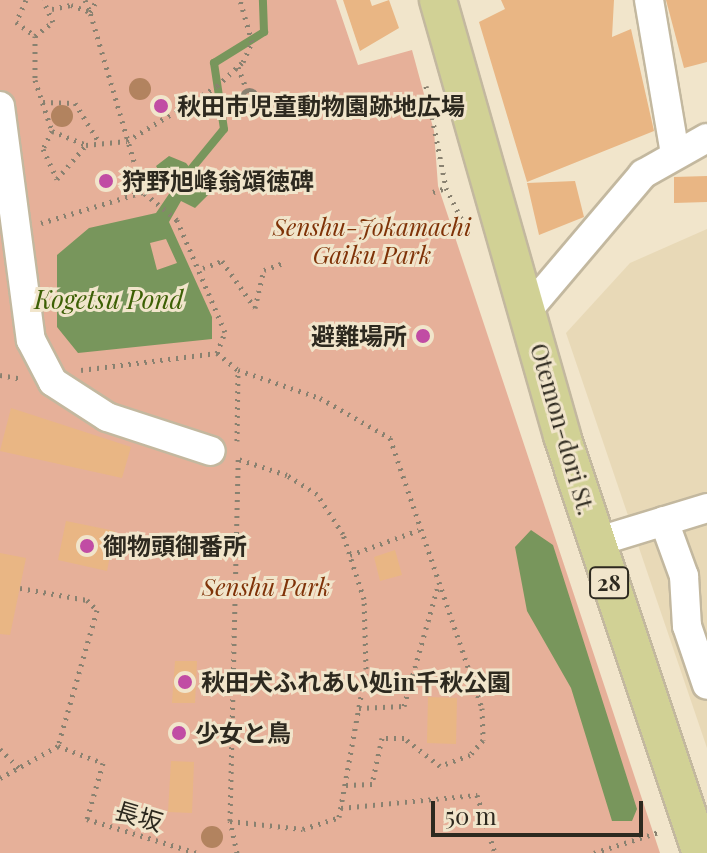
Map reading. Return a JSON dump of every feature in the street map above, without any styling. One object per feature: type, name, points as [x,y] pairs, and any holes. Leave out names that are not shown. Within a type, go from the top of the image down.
[{"type":"main road","name":"Otemon-dori St.","points":[[438,0],[596,542],[701,853]]},
{"type":"street","points":[[649,0],[675,153]]},
{"type":"street","points":[[0,106],[22,235],[31,340],[53,382],[107,417],[211,451]]},
{"type":"street","points":[[527,311],[643,174],[675,153],[707,138]]},
{"type":"street","points":[[596,542],[707,508]]},
{"type":"street","points":[[664,521],[707,685]]},
{"type":"path","points":[[26,0],[16,22],[35,36],[43,102],[52,131],[43,149],[57,179],[86,145]]},
{"type":"path","points":[[43,0],[52,9]]},
{"type":"path","points":[[85,0],[143,192],[159,200],[177,220],[203,268],[225,332],[217,353]]},
{"type":"path","points":[[90,12],[97,0]]},
{"type":"path","points":[[52,131],[86,145],[127,141],[219,85],[238,67],[252,42],[240,0]]},
{"type":"path","points":[[52,9],[71,5],[90,12]]},
{"type":"path","points":[[35,36],[50,27],[52,9]]},
{"type":"path","points":[[199,98],[224,103],[256,100],[247,90],[238,67]]},
{"type":"path","points":[[243,99],[247,90]]},
{"type":"path","points":[[43,102],[75,103],[99,142]]},
{"type":"path","points":[[433,192],[446,188]]},
{"type":"path","points":[[22,235],[143,192]]},
{"type":"path","points":[[203,268],[222,261],[255,308],[264,270],[283,263]]},
{"type":"path","points":[[53,382],[90,366],[217,353],[238,370],[320,398],[390,438],[438,588],[482,708],[483,740],[470,755],[440,766],[404,738],[382,738],[372,784],[346,785]]},
{"type":"path","points":[[237,853],[230,821],[238,370]]},
{"type":"path","points":[[230,821],[303,829],[339,817],[359,708],[364,599],[350,555],[317,494],[238,459]]},
{"type":"path","points":[[350,555],[419,530]]},
{"type":"path","points":[[0,778],[58,746],[97,610],[87,600],[20,588]]},
{"type":"path","points":[[359,708],[404,706],[438,588]]},
{"type":"path","name":"長坂","points":[[58,746],[103,763],[87,819],[197,853]]},
{"type":"path","points":[[0,749],[19,768]]},
{"type":"path","points":[[341,808],[477,795],[495,853]]},
{"type":"path","points":[[594,853],[668,828]]},
{"type":"shaded area","points":[[707,229],[707,748],[566,333],[630,263]]},
{"type":"green space","name":"Senshū Park","points":[[0,0],[336,0],[358,65],[412,50],[434,131],[438,186],[660,853],[0,853]]},
{"type":"water","name":"Kogetsu Pond","points":[[169,156],[186,163],[210,193],[195,208],[181,201],[169,222],[212,317],[212,339],[78,353],[57,327],[57,255],[89,228],[156,213],[171,191],[156,166]],"holes":[[[166,239],[177,263],[157,270],[150,243]]]},
{"type":"water","points":[[531,530],[553,545],[637,809],[632,821],[612,821],[571,688],[527,611],[515,547]]},
{"type":"building","points":[[343,0],[370,0],[372,6],[389,0],[399,28],[360,51]]},
{"type":"building","points":[[501,0],[614,0],[612,37],[631,29],[654,131],[527,182],[479,22],[505,9]]},
{"type":"building","points":[[666,0],[707,0],[707,62],[684,68]]},
{"type":"building","points":[[707,176],[707,202],[674,203],[674,177]]},
{"type":"building","points":[[575,181],[584,217],[539,235],[527,183]]},
{"type":"building","points":[[11,408],[131,447],[122,478],[0,451]]},
{"type":"building","name":"御物頭御番所","points":[[66,521],[115,531],[107,571],[58,560]]},
{"type":"building","points":[[395,550],[402,575],[380,581],[374,557]]},
{"type":"building","points":[[0,553],[26,558],[10,635],[0,634]]},
{"type":"building","name":"秋田犬ふれあい処in千秋公園","points":[[175,661],[197,661],[195,703],[172,703]]},
{"type":"building","points":[[428,697],[457,698],[456,744],[427,743]]},
{"type":"building","points":[[171,761],[194,762],[192,813],[168,812]]},
{"type":"waterway","points":[[192,168],[224,129],[214,63],[264,32],[263,0]]},
{"type":"place","name":"秋田市児童動物園跡地広場","points":[[161,106]]},
{"type":"place","name":"狩野旭峰翁頌徳碑","points":[[106,181]]},
{"type":"place","name":"避難場所","points":[[423,336]]},
{"type":"place","name":"御物頭御番所","points":[[87,546]]},
{"type":"place","name":"秋田犬ふれあい処in千秋公園","points":[[185,682]]},
{"type":"place","name":"少女と鳥","points":[[179,733]]},
{"type":"park label","name":"Senshu-Jokamachi Gaiku Park","points":[[372,241]]}]
